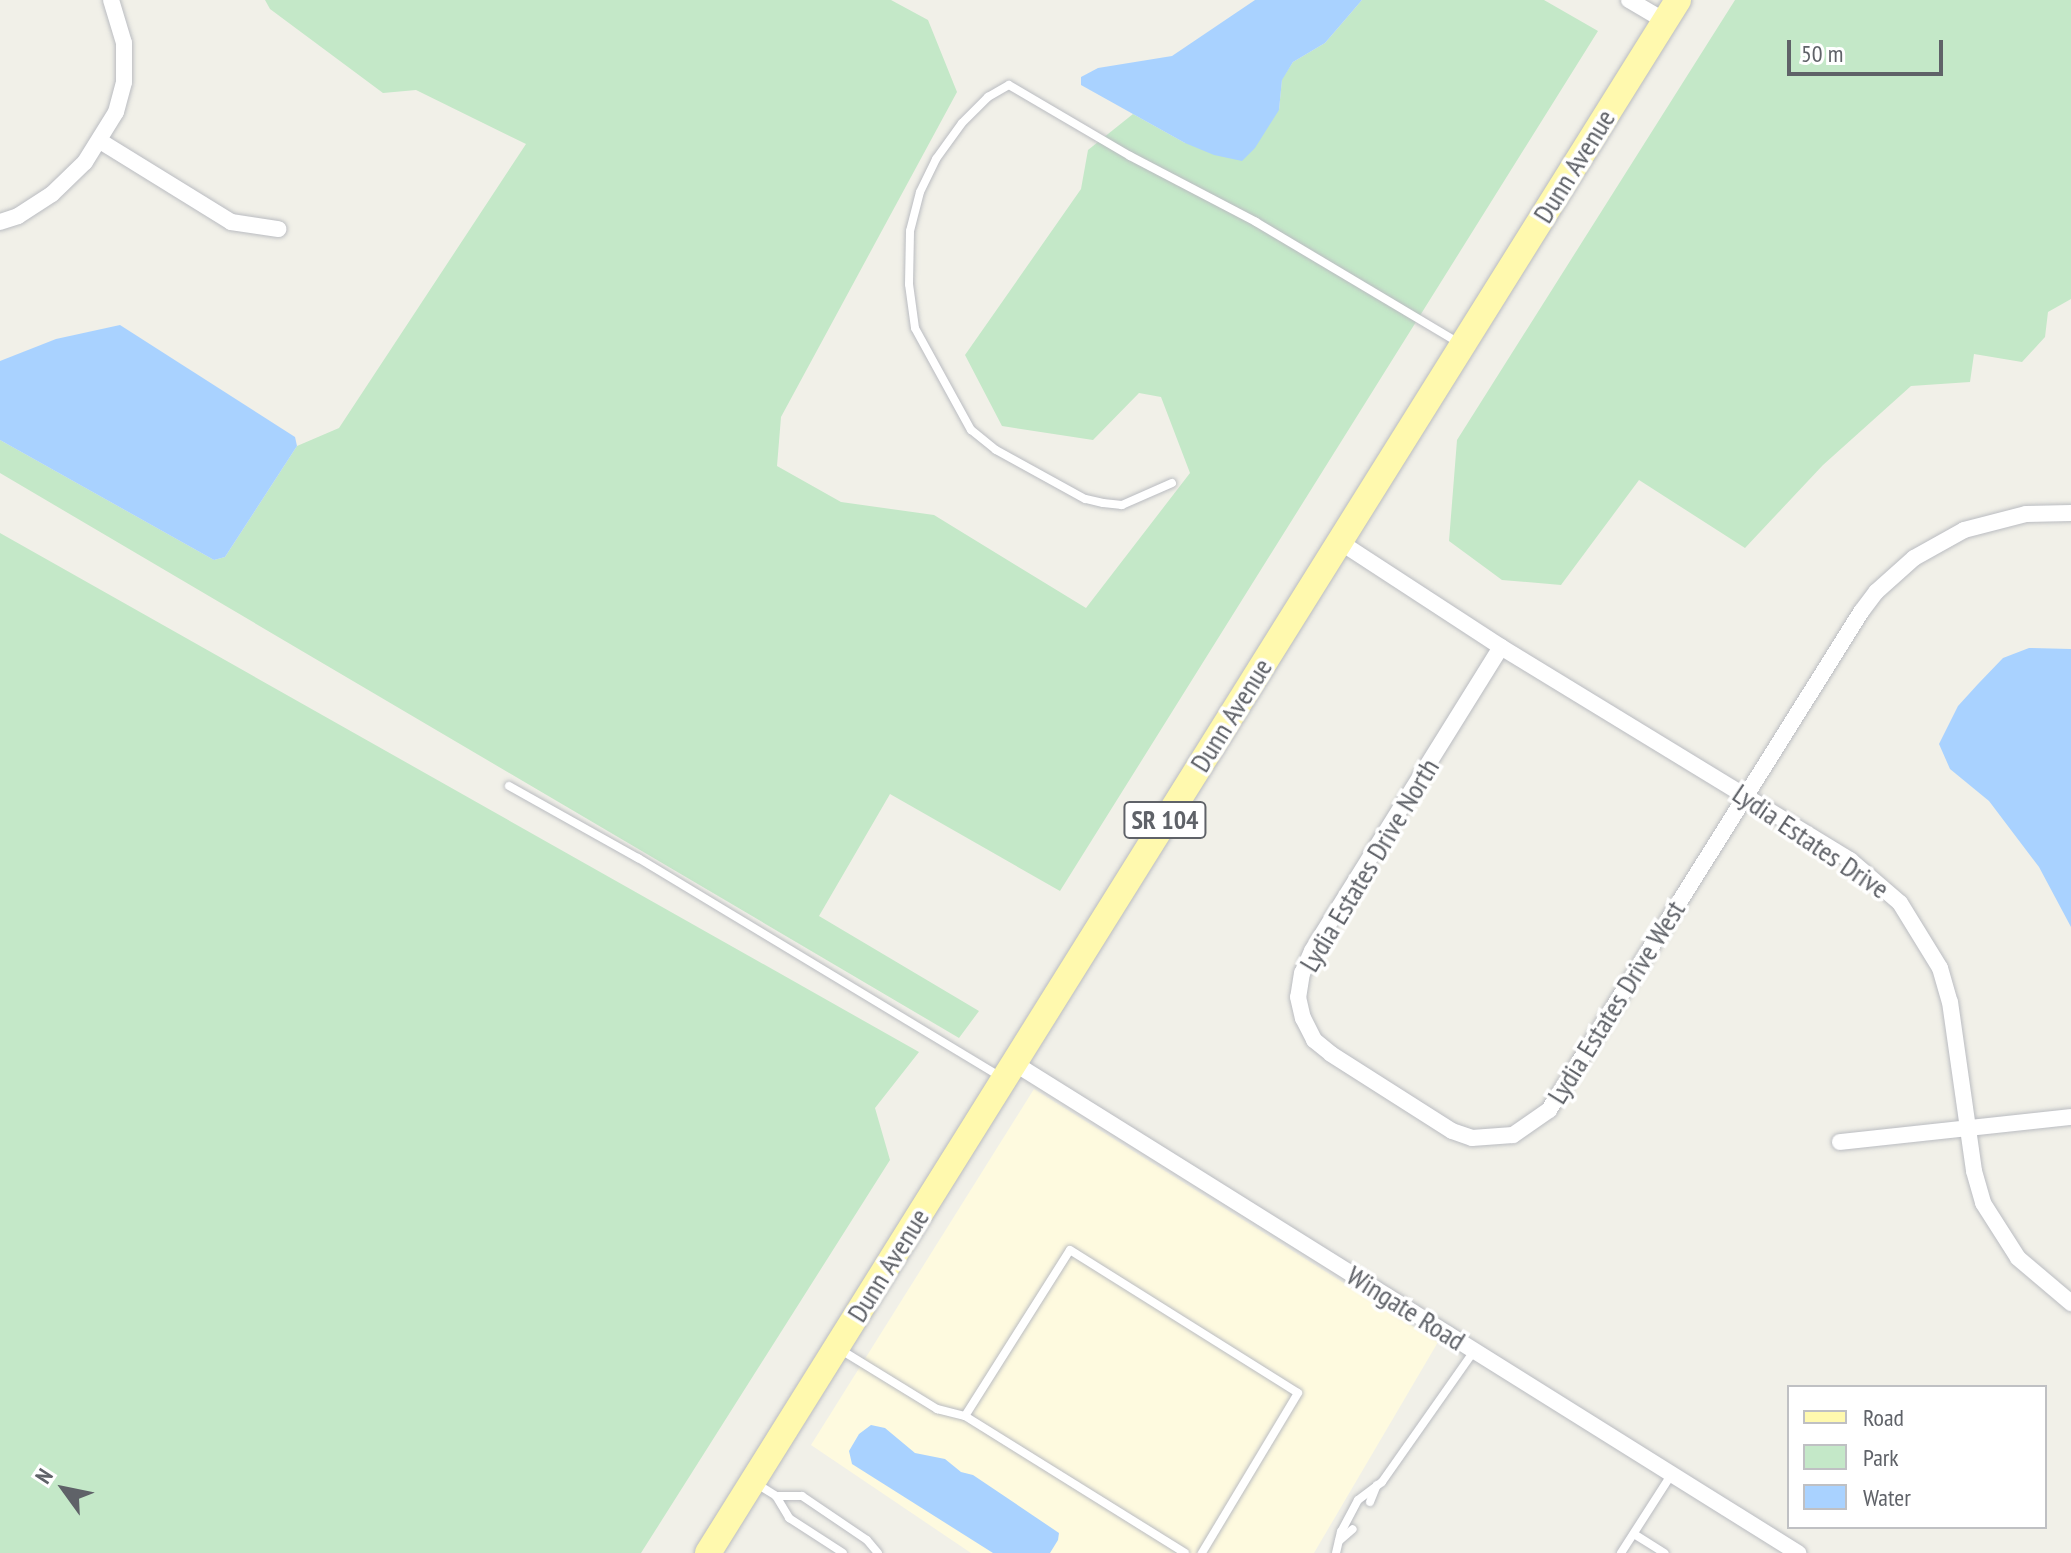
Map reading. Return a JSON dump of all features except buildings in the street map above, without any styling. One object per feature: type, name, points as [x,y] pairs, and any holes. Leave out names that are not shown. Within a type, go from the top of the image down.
[{"type":"main road","name":"Dunn Avenue","points":[[708,1553],[1672,10]]},
{"type":"street","points":[[0,222],[18,216],[52,194],[85,162],[116,112],[124,82],[124,43],[111,0]]},
{"type":"street","points":[[1629,0],[1672,10]]},
{"type":"street","points":[[100,141],[231,222],[278,229]]},
{"type":"street","name":"Lydia Estates Drive West","points":[[1402,1099],[1452,1131],[1472,1138],[1513,1135],[1540,1117],[1565,1086],[1861,612],[1894,574],[1937,543],[1979,525],[2026,514],[2071,513]]},
{"type":"street","name":"Lydia Estates Drive","points":[[1340,542],[1501,647],[1747,795],[1875,879],[1914,922],[1940,968],[1950,1002],[1967,1129],[1983,1203],[2018,1258],[2071,1303]]},
{"type":"street","name":"Lydia Estates Drive North","points":[[1402,1099],[1314,1040],[1303,1018],[1298,997],[1302,973],[1312,951],[1501,647]]},
{"type":"street","name":"Wingate Road","points":[[1009,1070],[1474,1351],[1798,1553]]},
{"type":"street","points":[[1840,1142],[2071,1117]]},
{"type":"lane","points":[[1172,483],[1122,505],[1103,503],[1085,499],[996,450],[971,430],[915,328],[909,284],[910,231],[920,192],[936,159],[962,123],[988,97],[1009,85],[1130,156],[1256,222],[1462,344]]},
{"type":"lane","points":[[509,786],[1009,1070]]},
{"type":"lane","points":[[965,1416],[1070,1250],[1298,1393],[1202,1553]]},
{"type":"lane","points":[[837,1348],[937,1409],[965,1416],[1185,1553]]},
{"type":"lane","points":[[1336,1553],[1358,1500],[1377,1485],[1405,1451],[1474,1351]]},
{"type":"lane","points":[[1621,1553],[1672,1474]]},
{"type":"lane","points":[[753,1482],[776,1496],[789,1518],[843,1553]]},
{"type":"lane","points":[[1370,1502],[1377,1485]]},
{"type":"lane","points":[[776,1496],[802,1496],[867,1540],[878,1553]]},
{"type":"lane","points":[[1338,1542],[1353,1529]]},
{"type":"lane","points":[[1634,1534],[1665,1553]]},
{"type":"shaded area","points":[[1034,1089],[1438,1342],[1314,1553],[971,1553],[811,1445]]},
{"type":"green space","points":[[265,0],[891,0],[928,20],[957,92],[781,417],[777,466],[841,502],[934,515],[1086,608],[1190,473],[1161,397],[1139,393],[1093,440],[1002,426],[965,355],[1081,189],[1088,150],[1133,114],[1185,143],[1279,110],[1282,79],[1293,62],[1325,43],[1362,0],[1544,0],[1598,31],[1060,891],[890,794],[819,916],[979,1011],[959,1038],[0,473],[0,440],[214,560],[225,557],[297,446],[339,428],[526,144],[416,90],[383,93],[270,9]]},
{"type":"green space","points":[[1735,0],[2071,0],[2071,299],[2048,312],[2045,337],[2022,362],[1974,354],[1970,382],[1911,386],[1823,465],[1745,548],[1639,480],[1561,585],[1502,580],[1449,541],[1457,440]]},
{"type":"green space","points":[[0,533],[919,1052],[875,1108],[890,1160],[641,1553],[0,1553]]},
{"type":"water","points":[[1255,0],[1362,0],[1325,43],[1293,62],[1282,80],[1279,110],[1255,148],[1242,161],[1214,155],[1185,143],[1081,85],[1081,77],[1098,68],[1172,56]]},
{"type":"water","points":[[120,325],[295,437],[297,446],[225,557],[214,560],[0,440],[0,361],[56,339]]},
{"type":"water","points":[[2029,648],[2071,649],[2071,927],[2039,867],[1989,801],[1950,769],[1939,744],[1958,706],[1978,684],[2003,658]]},
{"type":"water","points":[[871,1425],[885,1428],[915,1453],[945,1459],[961,1472],[973,1475],[1059,1533],[1050,1553],[993,1553],[852,1464],[849,1451],[859,1434]]}]
